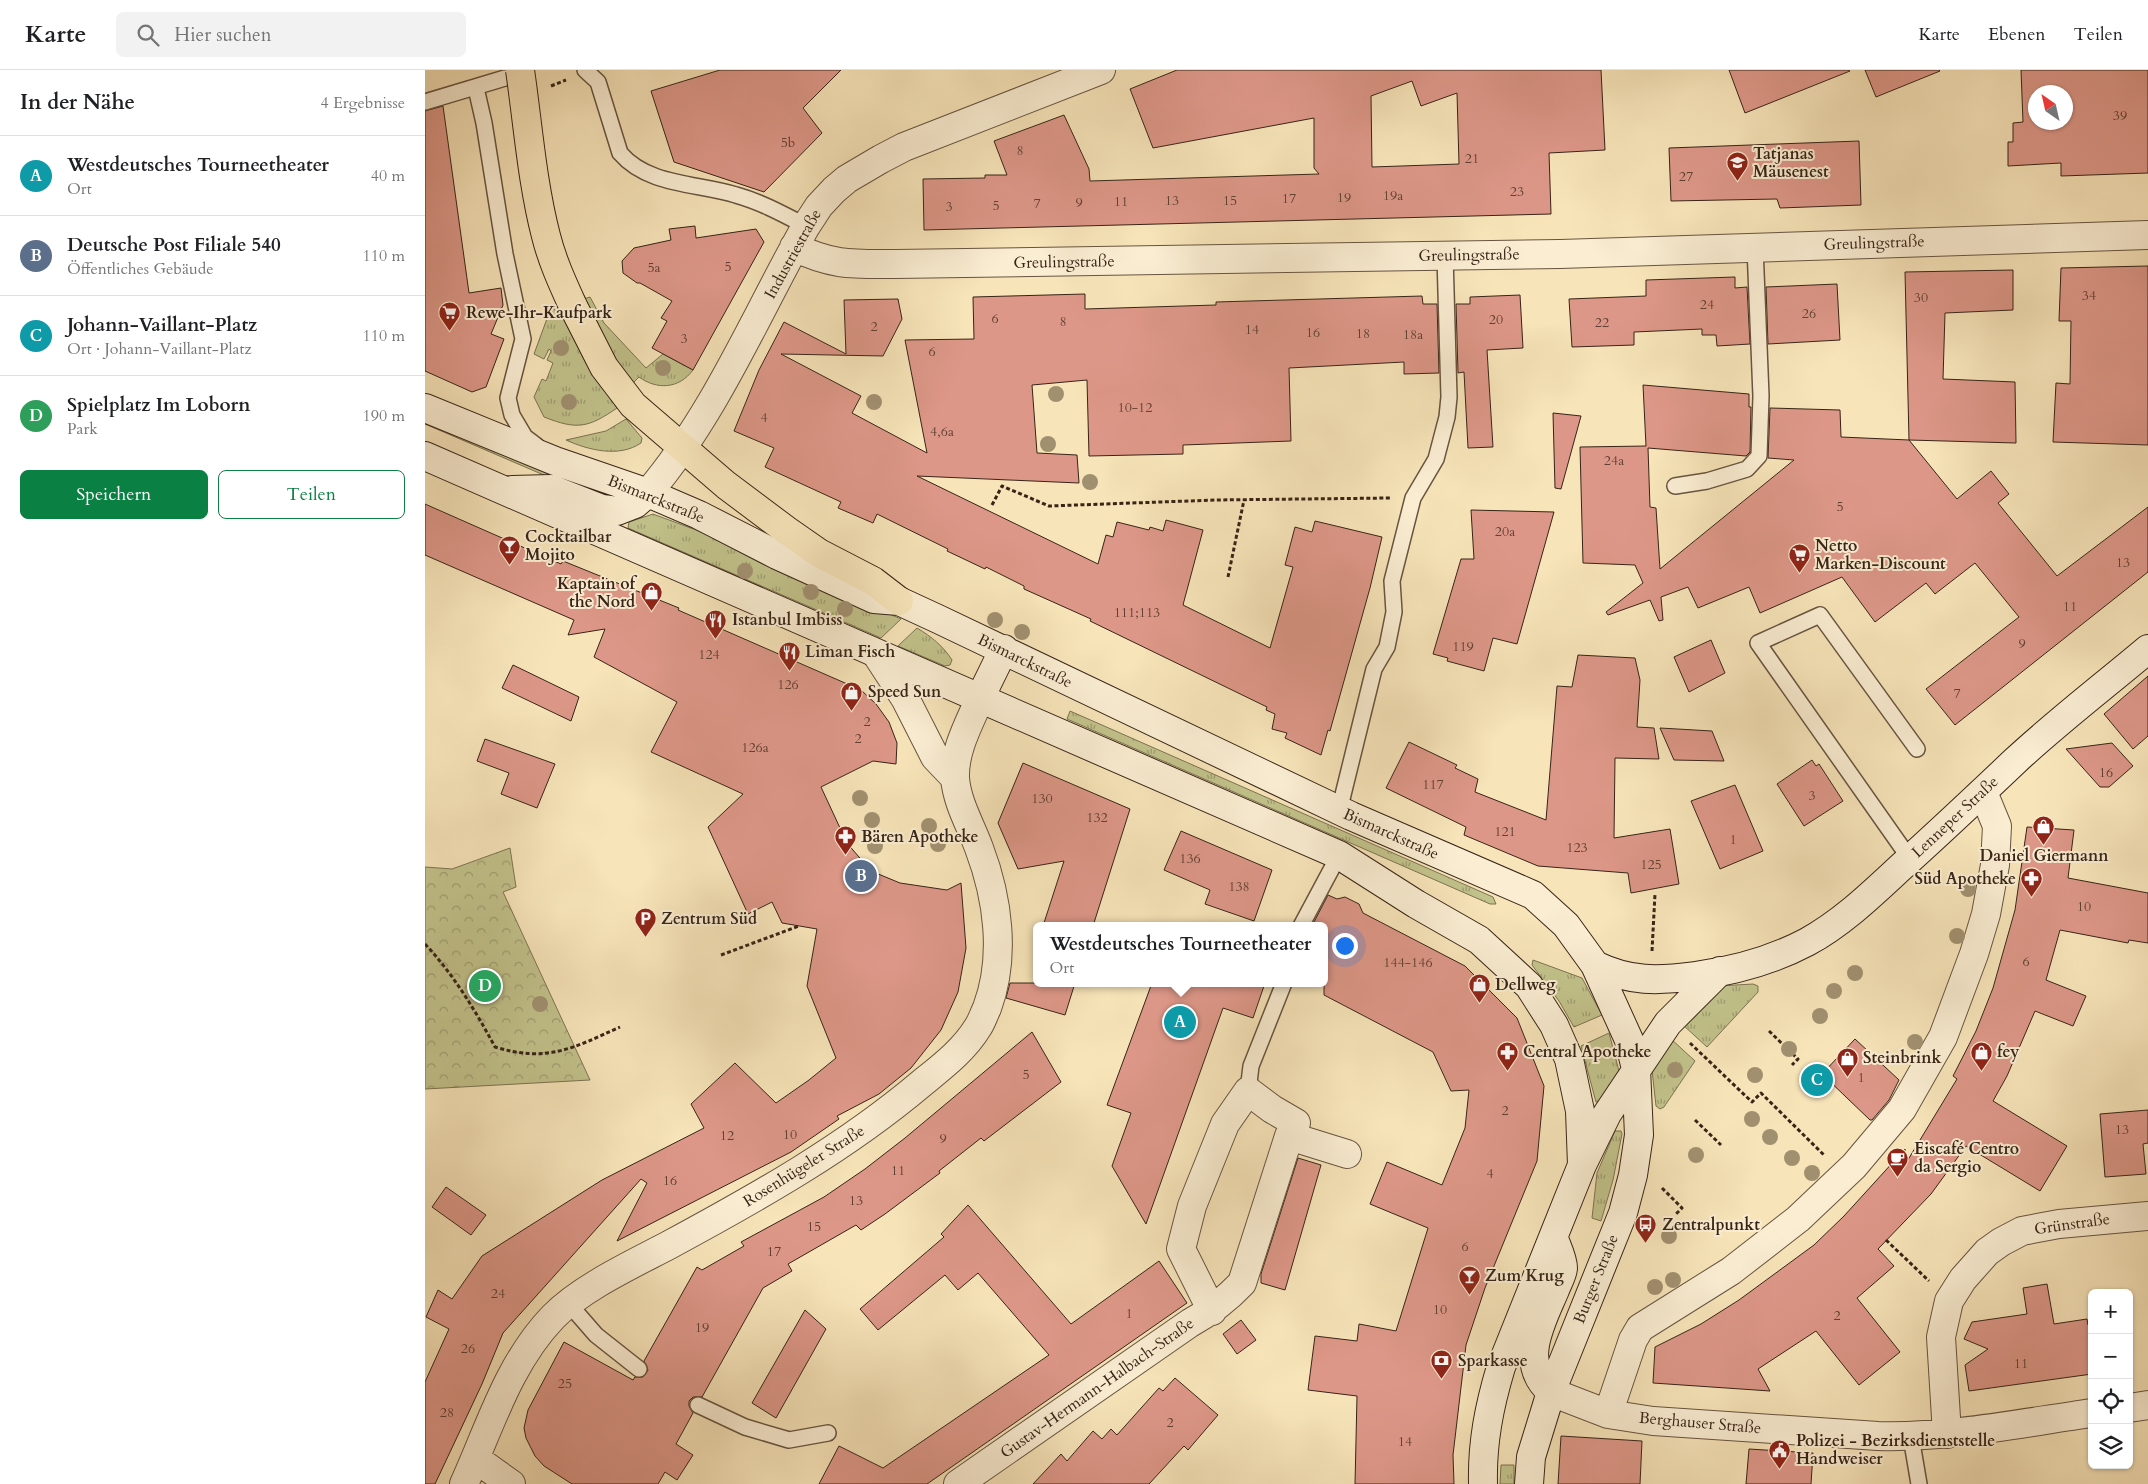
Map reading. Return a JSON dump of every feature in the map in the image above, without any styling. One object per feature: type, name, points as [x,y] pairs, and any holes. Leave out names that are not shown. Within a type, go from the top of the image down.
[{"type":"main road","points":[[512,74],[552,258],[589,341],[618,388],[633,405],[683,449],[786,530],[819,553],[873,581],[899,601]]},
{"type":"street","name":"Industriestraße","points":[[505,490],[551,489],[602,510],[617,511],[635,504],[648,493],[683,449],[713,399],[800,237],[819,206],[834,190],[847,179],[904,147],[1101,70]]},
{"type":"street","name":"Greulingstraße","points":[[800,237],[812,256],[845,264],[1445,256],[2148,234]]},
{"type":"street","name":"Bismarckstraße","points":[[425,408],[555,461],[648,493],[699,515],[777,555],[874,599],[899,601],[1004,649],[1339,811],[1533,895],[1566,925],[1595,965],[1620,1017]]},
{"type":"street","points":[[425,456],[505,490],[571,522],[1339,855],[1416,904],[1479,940],[1529,986],[1545,1009],[1562,1042],[1569,1059],[1580,1111],[1582,1165]]},
{"type":"street","name":"Rosenhügeler Straße","points":[[464,1484],[476,1459],[494,1411],[519,1363],[536,1336],[555,1315],[601,1282],[786,1181],[861,1131],[959,1051],[980,1025],[995,986],[996,906],[987,870],[961,803],[955,778],[957,756],[961,744],[980,698],[1004,649]]},
{"type":"street","name":"Lenneper Straße","points":[[1651,968],[1721,971],[1775,956],[1807,942],[1852,910],[1910,860],[2024,753],[2148,649]]},
{"type":"street","name":"Rosenhügeler Straße","points":[[877,655],[905,698],[935,756],[955,778]]},
{"type":"street","points":[[1608,1414],[1633,1340],[1640,1328],[1731,1272],[1798,1219],[1837,1183],[1902,1109],[1943,1037],[1956,1006],[1986,914],[1995,865],[1997,826],[1983,792]]},
{"type":"street","points":[[1595,965],[1627,977],[1651,968]]},
{"type":"street","name":"Lenneper Straße","points":[[1636,1069],[1668,1023],[1721,971]]},
{"type":"street","name":"Burger Straße","points":[[1529,1484],[1531,1457],[1551,1392],[1623,1213],[1633,1175],[1639,1135],[1636,1069],[1620,1017]]},
{"type":"street","points":[[1483,1484],[1482,1454],[1491,1398],[1501,1367],[1554,1239],[1582,1165],[1607,1114],[1636,1069]]},
{"type":"street","name":"Gustav-Hermann-Halbach-Straße","points":[[959,1484],[1212,1310],[1227,1299],[1242,1283],[1289,1136],[1295,1123],[1248,1091],[1225,1124],[1192,1206],[1181,1249],[1212,1310]]},
{"type":"street","points":[[1289,1136],[1347,1154]]},
{"type":"street","name":"Grünstraße","points":[[1947,1434],[1941,1337],[1949,1301],[1963,1279],[1987,1252],[2022,1231],[2059,1224],[2148,1216]]},
{"type":"street","points":[[1551,1392],[1541,1384],[1534,1367],[1534,1351],[1537,1335],[1563,1268],[1554,1239]]},
{"type":"street","name":"Berghauser Straße","points":[[1551,1392],[1608,1414],[1653,1421],[1911,1437],[1947,1434],[2088,1414]]},
{"type":"street","points":[[2133,1407],[2148,1405]]},
{"type":"street","points":[[476,1459],[511,1484]]},
{"type":"lane","points":[[585,70],[598,82],[620,153],[628,163],[655,177],[734,194],[762,203],[800,237]]},
{"type":"lane","points":[[425,102],[476,88],[512,74]]},
{"type":"lane","points":[[476,88],[484,123],[505,254],[523,339],[508,398],[512,415],[525,437],[555,461]]},
{"type":"lane","points":[[1675,486],[1707,481],[1747,469],[1759,456],[1761,396],[1755,247]]},
{"type":"lane","points":[[1339,811],[1374,669],[1387,647],[1394,612],[1392,581],[1413,498],[1436,458],[1447,417],[1449,397],[1445,256]]},
{"type":"lane","points":[[1910,860],[1758,643],[1820,616],[1917,749]]},
{"type":"lane","points":[[1303,922],[1339,855]]},
{"type":"lane","points":[[1248,1091],[1251,1066],[1282,987]]},
{"type":"lane","points":[[569,1304],[596,1335],[639,1369]]},
{"type":"lane","points":[[697,1405],[745,1428],[789,1440],[828,1433]]},
{"type":"lane","points":[[1911,1437],[1919,1484]]},
{"type":"path","points":[[992,505],[1002,486],[1049,506],[1245,500],[1413,498]]},
{"type":"path","points":[[1228,577],[1245,500]]},
{"type":"path","points":[[1651,968],[1655,894]]},
{"type":"path","points":[[721,956],[799,926]]},
{"type":"path","points":[[425,944],[440,960],[471,1003],[495,1046],[521,1054],[558,1052],[569,1050],[620,1027]]},
{"type":"path","points":[[1769,1031],[1798,1059],[1792,1065]]},
{"type":"path","points":[[1702,1054],[1752,1102],[1761,1093],[1827,1157]]},
{"type":"path","points":[[1695,1120],[1721,1145]]},
{"type":"path","points":[[1662,1188],[1682,1208],[1676,1214]]},
{"type":"path","points":[[1886,1240],[1923,1276]]},
{"type":"green space","points":[[590,297],[604,323],[646,368],[663,354],[693,370],[681,381],[667,386],[653,384],[639,377],[631,385],[618,367],[584,299]]},
{"type":"green space","points":[[552,305],[556,312],[559,310],[587,365],[617,408],[590,423],[582,425],[565,424],[544,417],[534,397],[542,379],[546,381],[553,363],[547,360],[551,351],[549,349],[544,359],[534,354]]},
{"type":"green space","points":[[425,416],[607,493],[610,496],[588,494],[425,424]]},
{"type":"green space","points":[[626,419],[642,438],[641,443],[632,448],[603,451],[584,447],[566,440],[606,431]]},
{"type":"green space","points":[[653,514],[696,530],[901,619],[881,638],[628,528],[629,522]]},
{"type":"green space","points":[[917,628],[945,650],[952,660],[950,665],[945,666],[898,646]]},
{"type":"green space","points":[[1070,711],[1493,897],[1496,904],[1490,904],[1067,719]]},
{"type":"green space","points":[[510,848],[516,887],[503,892],[590,1080],[425,1089],[425,867],[452,869]]},
{"type":"green space","points":[[1533,960],[1582,978],[1602,1015],[1574,1027],[1559,1001],[1532,965]]},
{"type":"green space","points":[[1753,984],[1758,986],[1758,992],[1707,1047],[1682,1024],[1719,986]]},
{"type":"green space","points":[[1609,1033],[1619,1071],[1599,1102],[1596,1102],[1581,1046]]},
{"type":"green space","points":[[1670,1038],[1695,1061],[1664,1107],[1660,1109],[1656,1106],[1652,1070]]},
{"type":"green space","points":[[1615,1131],[1621,1131],[1622,1134],[1613,1180],[1601,1221],[1592,1218],[1597,1173]]},
{"type":"green space","points":[[1501,1465],[1514,1465],[1514,1484],[1500,1484]]},
{"type":"building","points":[[720,70],[841,70],[803,108],[822,133],[764,192],[674,162],[651,91]]},
{"type":"building","points":[[1177,70],[1601,70],[1605,150],[1549,153],[1551,214],[924,230],[923,179],[985,178],[985,175],[1007,175],[994,141],[1064,115],[1089,169],[1090,181],[1319,174],[1314,168],[1314,118],[1153,148],[1130,89]],"holes":[[[1412,81],[1421,106],[1457,93],[1459,164],[1372,167],[1371,96]]]},
{"type":"building","points":[[1729,70],[1849,70],[1850,71],[1745,113]]},
{"type":"building","points":[[1865,70],[1939,70],[1940,71],[1876,97]]},
{"type":"building","points":[[2021,70],[2148,70],[2148,173],[2061,176],[2061,163],[2008,166],[2008,142],[2013,142],[2013,123],[2023,122]]},
{"type":"building","points":[[443,106],[469,293],[501,288],[503,305],[491,334],[504,339],[486,387],[472,392],[425,371],[425,111]]},
{"type":"building","points":[[1859,141],[1861,205],[1780,208],[1777,199],[1671,201],[1669,148]]},
{"type":"building","points":[[695,226],[696,238],[756,229],[764,242],[693,370],[652,348],[667,321],[661,318],[672,301],[637,283],[623,273],[622,261],[634,248],[671,240],[669,229]]},
{"type":"building","points":[[2148,266],[2148,445],[2053,442],[2056,383],[2070,384],[2071,321],[2059,321],[2061,268]]},
{"type":"building","points":[[2013,270],[2013,310],[1945,313],[1943,379],[2015,382],[2016,443],[1909,440],[1905,272]]},
{"type":"building","points":[[1735,277],[1735,288],[1747,287],[1750,344],[1717,346],[1716,335],[1702,335],[1702,329],[1634,332],[1634,345],[1572,347],[1569,299],[1646,296],[1646,280]]},
{"type":"building","points":[[1837,284],[1840,340],[1768,344],[1766,287]]},
{"type":"building","points":[[1085,294],[1085,309],[1216,305],[1216,302],[1422,296],[1423,304],[1437,304],[1439,373],[1404,374],[1404,362],[1289,368],[1291,441],[1183,445],[1183,454],[1089,456],[1087,380],[1032,385],[1037,453],[1077,455],[1079,483],[917,476],[1098,564],[1106,535],[1113,537],[1117,522],[1149,530],[1150,527],[1163,531],[1166,520],[1203,530],[1183,605],[1270,648],[1293,567],[1285,565],[1295,527],[1312,532],[1315,521],[1382,537],[1370,588],[1330,731],[1328,730],[1321,755],[1285,738],[1287,733],[1272,729],[1275,714],[1266,710],[1267,707],[1090,621],[1091,619],[1024,589],[1024,586],[986,567],[985,569],[947,551],[948,549],[877,514],[873,523],[838,508],[841,502],[765,467],[774,448],[734,431],[759,370],[784,322],[846,354],[844,300],[898,299],[902,319],[883,356],[781,354],[861,396],[852,413],[927,453],[905,340],[974,339],[973,297]]},
{"type":"building","points":[[1520,295],[1523,348],[1487,350],[1493,447],[1468,448],[1464,372],[1458,373],[1456,304],[1470,304],[1470,297]]},
{"type":"building","points":[[1643,385],[1749,394],[1749,407],[1751,407],[1750,452],[1746,456],[1648,448],[1650,507],[1656,508],[1660,569],[1794,460],[1768,458],[1770,408],[1840,410],[1841,437],[1909,440],[1957,499],[1991,471],[2009,494],[1998,503],[2057,576],[2148,507],[2148,572],[1955,725],[1926,689],[2019,617],[1975,563],[1935,594],[1926,583],[1875,622],[1842,577],[1760,613],[1749,587],[1698,608],[1688,587],[1661,597],[1663,620],[1659,621],[1650,600],[1608,615],[1606,612],[1643,583],[1635,565],[1583,563],[1580,447],[1646,446]]},
{"type":"building","points":[[1553,413],[1581,416],[1561,489],[1555,488]]},
{"type":"building","points":[[425,504],[561,564],[563,561],[679,608],[678,610],[861,690],[876,704],[889,722],[897,743],[896,764],[873,761],[821,787],[847,843],[871,871],[900,883],[947,890],[961,883],[966,948],[958,992],[941,1030],[911,1068],[879,1094],[837,1116],[839,1119],[791,1152],[617,1241],[647,1183],[641,1179],[503,1333],[482,1384],[435,1484],[425,1484],[425,1382],[449,1329],[426,1317],[438,1290],[452,1299],[482,1256],[602,1180],[704,1128],[691,1104],[735,1063],[776,1103],[836,1058],[807,986],[817,929],[782,923],[772,902],[748,914],[708,827],[743,794],[651,752],[677,702],[594,657],[605,629],[568,635],[574,620],[425,555]]},
{"type":"building","points":[[1471,510],[1554,512],[1517,644],[1493,638],[1484,671],[1447,661],[1448,658],[1433,654],[1461,559],[1474,559]]},
{"type":"building","points":[[1711,640],[1725,673],[1689,692],[1674,657]]},
{"type":"building","points":[[1578,655],[1635,658],[1640,680],[1637,727],[1654,728],[1659,759],[1615,758],[1614,838],[1670,829],[1679,884],[1631,893],[1628,873],[1538,866],[1464,835],[1466,827],[1386,788],[1409,742],[1457,765],[1455,768],[1478,779],[1475,792],[1546,820],[1557,686],[1572,687]]},
{"type":"building","points":[[513,665],[579,697],[571,721],[502,688]]},
{"type":"building","points":[[2148,676],[2148,736],[2133,749],[2104,714]]},
{"type":"building","points":[[1660,728],[1712,731],[1724,761],[1674,760]]},
{"type":"building","points":[[485,739],[555,764],[537,808],[501,794],[509,773],[477,761]]},
{"type":"building","points":[[2112,743],[2133,766],[2109,787],[2100,787],[2066,749]]},
{"type":"building","points":[[1812,760],[1816,766],[1819,764],[1843,801],[1804,826],[1777,784]]},
{"type":"building","points":[[1023,763],[1130,809],[1094,922],[1044,922],[1064,861],[1018,869],[998,823]]},
{"type":"building","points":[[1735,785],[1763,851],[1720,869],[1691,801]]},
{"type":"building","points":[[2027,827],[2074,830],[2068,878],[2148,893],[2148,943],[2129,940],[2128,943],[2060,930],[2046,980],[2086,996],[2073,1026],[2035,1011],[2007,1076],[1993,1101],[2067,1146],[2040,1191],[1966,1146],[1931,1194],[1878,1249],[1894,1266],[1857,1298],[1900,1352],[1859,1385],[1816,1331],[1758,1369],[1770,1391],[1653,1383],[1655,1347],[1701,1324],[1739,1300],[1814,1245],[1844,1216],[1905,1149],[1906,1163],[1957,1079],[1953,1076],[1976,1031],[1993,988],[2015,910]]},
{"type":"building","points":[[1181,831],[1272,870],[1254,921],[1205,904],[1210,890],[1164,870]]},
{"type":"building","points":[[1328,895],[1337,899],[1345,897],[1359,904],[1363,913],[1465,966],[1517,1018],[1544,1086],[1537,1161],[1485,1288],[1466,1345],[1453,1455],[1454,1484],[1355,1484],[1357,1396],[1308,1390],[1315,1336],[1357,1341],[1359,1324],[1396,1331],[1428,1228],[1370,1204],[1387,1162],[1442,1185],[1465,1128],[1469,1090],[1451,1091],[1433,1052],[1324,995],[1324,987],[1328,987],[1328,922],[1314,922]]},
{"type":"building","points":[[1010,983],[1033,983],[1033,987],[1074,987],[1065,1015],[1006,998]]},
{"type":"building","points":[[1151,987],[1264,987],[1253,1018],[1223,1008],[1146,1224],[1112,1166],[1131,1113],[1107,1105]]},
{"type":"building","points":[[1032,1032],[1061,1082],[984,1141],[981,1138],[939,1171],[940,1173],[885,1214],[861,1230],[856,1225],[788,1264],[792,1271],[763,1288],[702,1397],[693,1397],[689,1401],[689,1406],[693,1413],[676,1444],[693,1455],[677,1480],[665,1472],[658,1484],[572,1484],[544,1466],[535,1456],[526,1438],[524,1428],[528,1410],[564,1342],[633,1380],[635,1377],[643,1377],[648,1370],[644,1361],[697,1267],[702,1270],[744,1246],[741,1242],[824,1197],[865,1169]]},
{"type":"building","points":[[1855,1039],[1899,1080],[1889,1100],[1872,1120],[1822,1074]]},
{"type":"building","points":[[2148,1110],[2148,1143],[2143,1144],[2146,1174],[2105,1177],[2100,1114]]},
{"type":"building","points":[[1298,1158],[1321,1165],[1285,1290],[1261,1283],[1261,1274]]},
{"type":"building","points":[[446,1187],[486,1215],[471,1235],[432,1207]]},
{"type":"building","points":[[968,1205],[1071,1324],[1159,1261],[1187,1303],[927,1484],[819,1484],[839,1446],[883,1468],[1049,1355],[978,1273],[958,1290],[945,1275],[878,1330],[860,1309],[944,1237],[941,1234]]},
{"type":"building","points":[[2047,1284],[2054,1324],[2087,1319],[2088,1375],[1969,1391],[1965,1365],[1988,1349],[1964,1339],[1972,1322],[2027,1314],[2023,1288]]},
{"type":"building","points":[[805,1310],[826,1329],[776,1418],[752,1403]]},
{"type":"building","points":[[1241,1320],[1256,1340],[1237,1354],[1223,1334]]},
{"type":"building","points":[[1175,1378],[1218,1415],[1188,1450],[1184,1446],[1149,1484],[1033,1484],[1061,1454],[1067,1461],[1093,1431],[1102,1439],[1111,1429],[1117,1435],[1159,1388],[1163,1391]]},
{"type":"building","points":[[1561,1436],[1642,1441],[1640,1484],[1558,1484]]},
{"type":"building","points":[[1749,1449],[1813,1453],[1811,1484],[1746,1484]]},
{"type":"place","name":"Tatjanas Mäusenest","points":[[1737,182]]},
{"type":"place","name":"Rewe-Ihr-Kaufpark","points":[[450,332]]},
{"type":"place","name":"Cocktailbar Mojito","points":[[509,565]]},
{"type":"place","name":"Netto Marken-Discount","points":[[1799,574]]},
{"type":"place","name":"Kaptain of the Nord","points":[[651,612]]},
{"type":"place","name":"Istanbul Imbiss","points":[[716,639]]},
{"type":"place","name":"Liman Fisch","points":[[789,671]]},
{"type":"place","name":"Speed Sun","points":[[852,711]]},
{"type":"place","name":"Daniel Giermann","points":[[2044,846]]},
{"type":"place","name":"Bären Apotheke","points":[[845,856]]},
{"type":"place","name":"Deutsche Post Filiale 540","points":[[861,876]]},
{"type":"place","name":"Süd Apotheke","points":[[2032,898]]},
{"type":"place","name":"Zentrum Süd","points":[[645,938]]},
{"type":"place","name":"Spielplatz Im Loborn","points":[[485,986]]},
{"type":"place","name":"Dellweg","points":[[1479,1004]]},
{"type":"place","name":"Westdeutsches Tourneetheater","points":[[1180,1022]]},
{"type":"place","name":"Central Apotheke","points":[[1507,1071]]},
{"type":"place","name":"fey","points":[[1981,1071]]},
{"type":"place","name":"Steinbrink","points":[[1847,1077]]},
{"type":"place","name":"Johann-Vaillant-Platz","points":[[1817,1080]]},
{"type":"place","name":"Eiscafé Centro da Sergio","points":[[1898,1177]]},
{"type":"place","name":"Zentralpunkt","points":[[1646,1244]]},
{"type":"place","name":"Zum Krug","points":[[1469,1295]]},
{"type":"place","name":"Sparkasse","points":[[1442,1380]]},
{"type":"place","name":"Polizei - Bezirksdienststelle Handweiser","points":[[1780,1469]]}]
